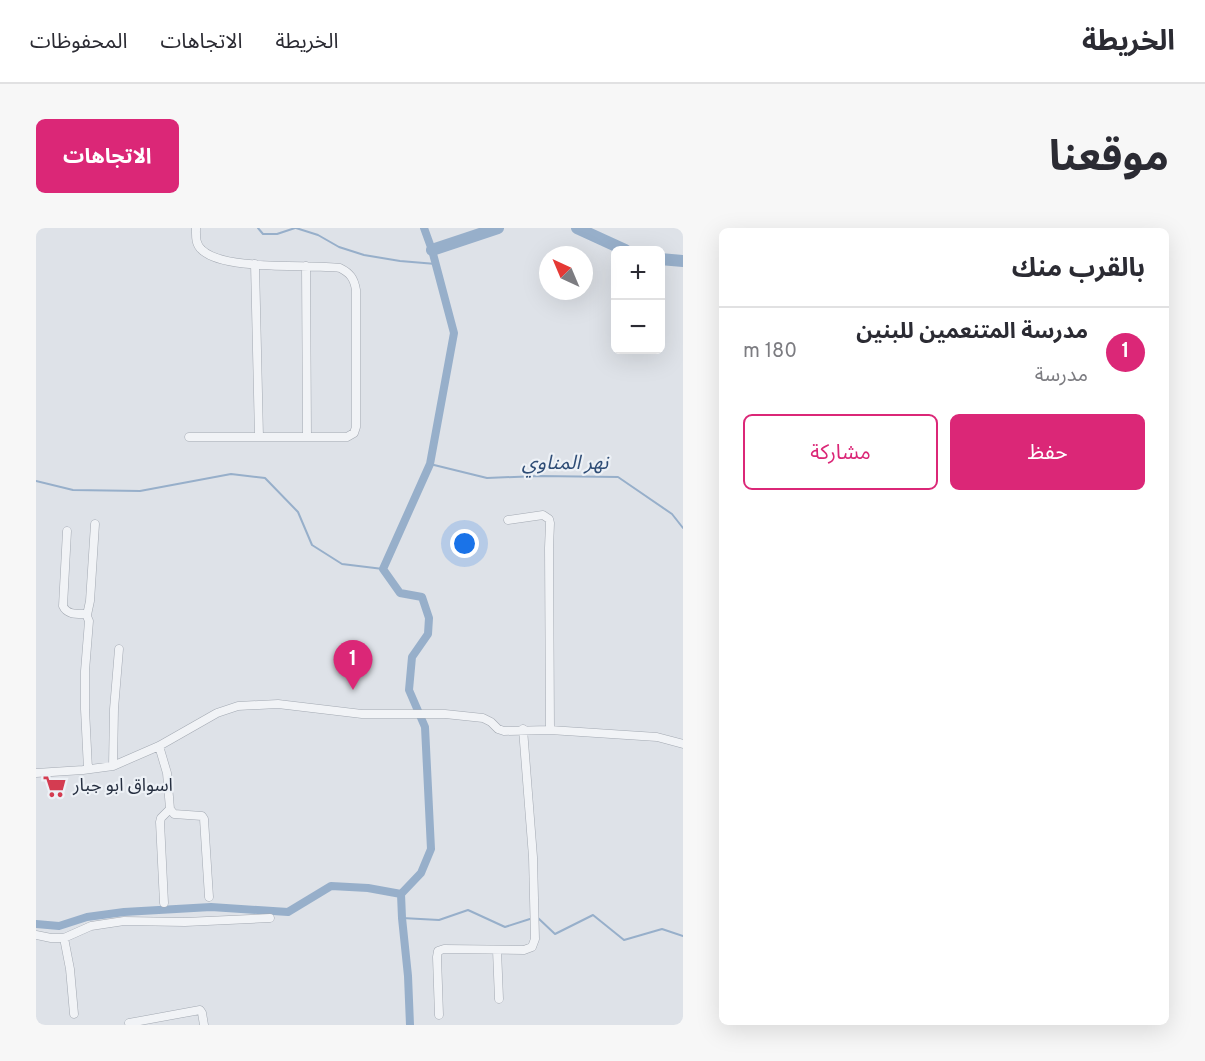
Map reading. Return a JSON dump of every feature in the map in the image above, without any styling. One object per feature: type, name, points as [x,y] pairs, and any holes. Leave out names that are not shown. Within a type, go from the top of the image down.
[{"type":"street","points":[[189,437],[347,437],[354,434],[356,427],[356,290],[350,273],[340,268],[241,264],[213,257],[202,250],[196,239],[196,228]]},
{"type":"street","points":[[255,264],[259,437]]},
{"type":"street","points":[[306,266],[307,437]]},
{"type":"street","points":[[508,519],[543,515],[549,519],[550,523],[550,730]]},
{"type":"street","points":[[88,769],[85,671],[89,621],[87,615],[95,524]]},
{"type":"street","points":[[66,531],[63,606],[65,611],[70,613],[87,615]]},
{"type":"street","points":[[113,765],[114,709],[119,649]]},
{"type":"street","points":[[36,772],[113,765],[159,746],[217,713],[238,706],[278,704],[362,714],[454,715],[483,718],[498,729],[504,730],[550,730],[657,737],[683,744]]},
{"type":"street","points":[[439,1015],[438,951],[444,949],[524,950],[532,947],[536,939],[524,729]]},
{"type":"street","points":[[159,746],[167,773],[170,809],[174,814],[202,816],[204,819],[208,897]]},
{"type":"street","points":[[164,903],[160,818],[170,809]]},
{"type":"street","points":[[36,935],[64,938],[91,926],[124,921],[185,922],[270,918]]},
{"type":"street","points":[[64,938],[70,969],[74,1014]]},
{"type":"street","points":[[497,950],[499,999]]},
{"type":"street","points":[[129,1023],[200,1010],[204,1025]]},
{"type":"waterway","points":[[258,228],[263,234],[277,234],[295,228]]},
{"type":"waterway","points":[[296,228],[364,255],[436,264]]},
{"type":"waterway","points":[[410,1025],[401,894],[421,873],[431,849],[425,727],[409,690],[412,657],[428,634],[429,618],[422,597],[400,593],[383,569],[430,464],[454,333],[424,228]]},
{"type":"waterway","points":[[432,250],[498,228]]},
{"type":"waterway","points":[[577,228],[616,246]]},
{"type":"waterway","points":[[665,259],[683,261]]},
{"type":"waterway","name":"نهر المناوي","points":[[430,464],[487,478],[618,477],[672,514],[683,528]]},
{"type":"waterway","points":[[36,481],[73,490],[140,491],[231,474],[265,478],[298,512],[312,545],[342,564],[383,569]]},
{"type":"waterway","points":[[36,924],[59,926],[87,917],[124,912],[211,907],[288,912],[331,886],[368,888],[401,894]]},
{"type":"waterway","points":[[402,918],[439,920],[468,910],[505,927],[533,918]]},
{"type":"waterway","points":[[538,918],[555,934],[593,915],[624,940],[662,929],[683,936]]},
{"type":"place","name":"مدرسة المتنعمين للبنين","points":[[353,690]]},
{"type":"place","name":"اسواق ابو جبار","points":[[55,786]]}]
